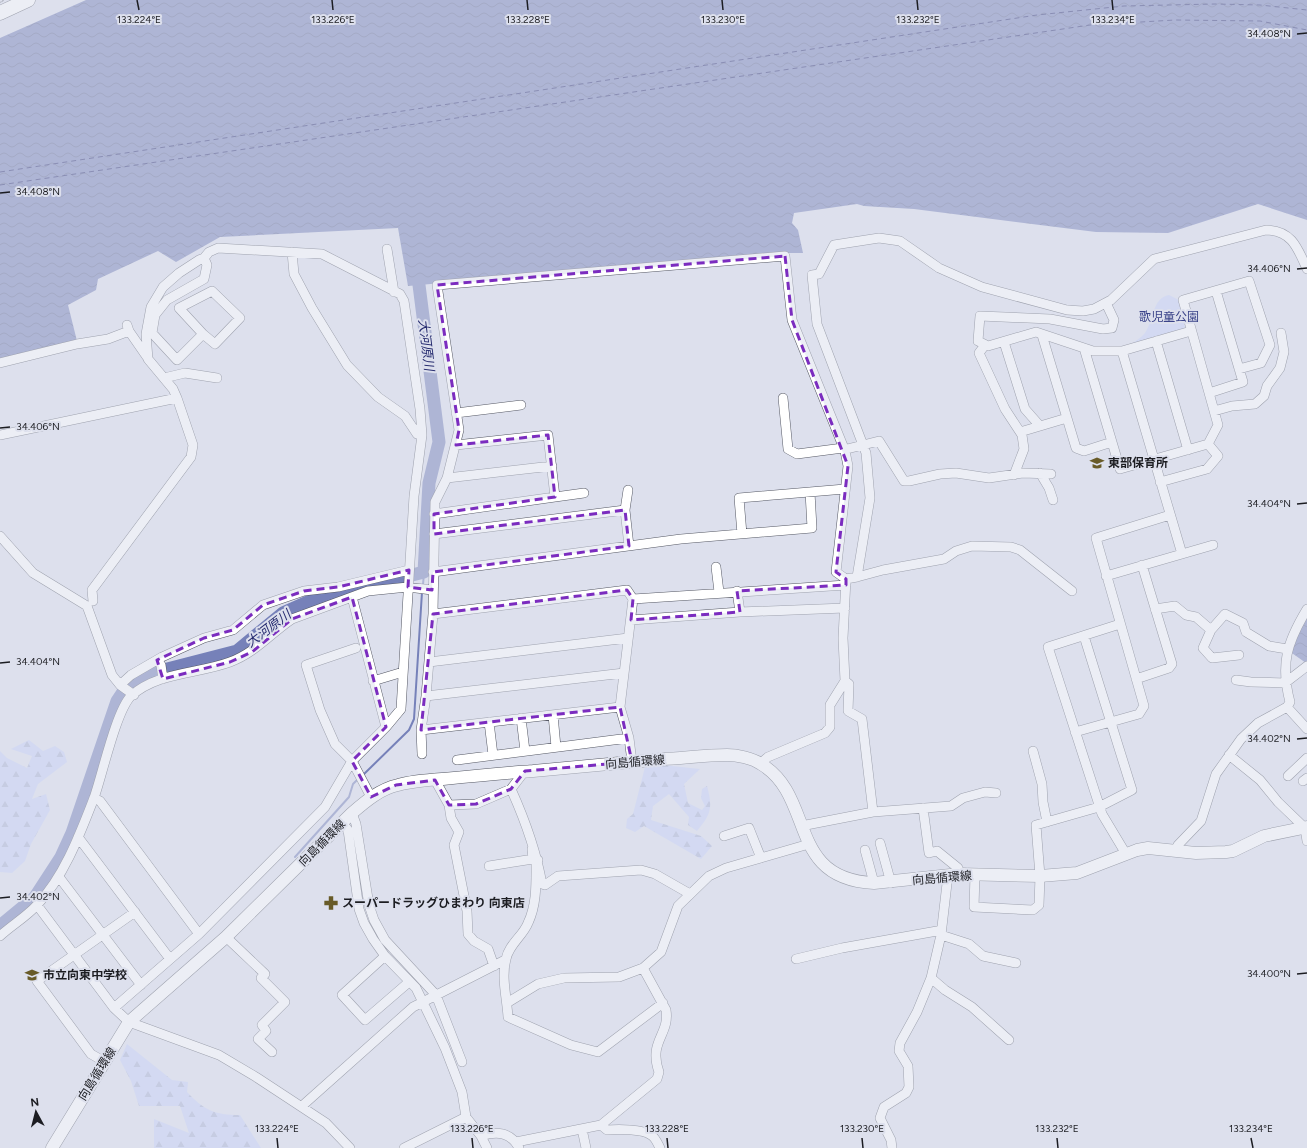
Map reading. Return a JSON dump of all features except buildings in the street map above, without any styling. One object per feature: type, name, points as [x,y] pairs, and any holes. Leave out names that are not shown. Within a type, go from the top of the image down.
[{"type":"highway","points":[[0,13],[28,0]]},
{"type":"main road","name":"向島循環線","points":[[52,1148],[129,1022],[226,937],[352,813],[369,792],[396,785],[435,780],[728,754],[761,764],[773,773],[785,786],[808,844],[818,859],[832,872],[860,883],[874,884],[954,874],[1040,876],[1077,873],[1126,854],[1148,848],[1196,853],[1233,851],[1264,836],[1306,827]]},
{"type":"street","points":[[857,577],[870,498],[862,445],[817,324],[812,275],[819,274],[834,245],[879,238],[900,241],[939,268],[982,287],[1067,310],[1083,311],[1094,309],[1106,303],[1154,259],[1266,230],[1276,230],[1285,234],[1297,246],[1307,269]]},
{"type":"street","points":[[114,1008],[199,934],[325,807],[354,765],[401,709],[411,587],[409,570],[414,496],[422,435],[420,409],[404,300],[400,294],[322,254],[240,248],[218,248],[209,252],[204,258],[179,273],[163,287],[151,307],[146,334],[148,359]]},
{"type":"street","points":[[387,249],[394,292]]},
{"type":"street","points":[[292,252],[294,274],[312,308],[348,365],[378,396],[405,416],[417,434],[422,435]]},
{"type":"street","points":[[422,754],[421,730],[426,696],[433,614],[432,590],[435,502],[447,478],[459,430],[437,285],[785,256],[792,320],[845,448],[848,466],[836,572],[846,582],[843,638],[846,681],[849,684],[848,711],[862,719],[873,812]]},
{"type":"street","points":[[203,334],[177,360],[152,333],[155,315],[166,300],[204,279],[207,265],[204,258]]},
{"type":"street","points":[[1084,348],[1120,469],[1208,444],[1218,426],[1183,300],[1249,281],[1270,345],[1261,363],[1239,369]]},
{"type":"street","points":[[1209,393],[1243,382],[1216,290]]},
{"type":"street","points":[[212,292],[240,318],[215,344],[203,334],[179,308],[212,292]]},
{"type":"street","points":[[1106,303],[1114,320],[1112,328],[1103,329],[1050,319],[980,316],[978,341],[988,346],[1036,332],[1094,352],[1122,351],[1191,330]]},
{"type":"street","points":[[0,363],[77,344],[108,339],[128,328],[148,359],[173,389],[177,398],[193,445],[191,458],[92,590],[93,600]]},
{"type":"street","points":[[1214,411],[1232,406],[1255,404],[1264,396],[1267,386],[1280,368],[1284,352],[1281,333]]},
{"type":"street","points":[[1042,334],[1076,448],[1084,451],[1112,442]]},
{"type":"street","points":[[1156,341],[1188,450]]},
{"type":"street","points":[[1004,342],[1025,409],[1040,426]]},
{"type":"street","points":[[985,345],[979,353],[1005,409],[1020,432],[1024,449],[1014,475]]},
{"type":"street","points":[[1122,351],[1182,554]]},
{"type":"street","points":[[164,378],[185,373],[217,378]]},
{"type":"street","points":[[0,435],[177,398]]},
{"type":"street","points":[[783,398],[788,449],[797,454],[845,448],[879,441],[904,481],[909,482],[940,474],[956,473],[989,478],[1023,473],[1051,474]]},
{"type":"street","points":[[456,413],[521,405]]},
{"type":"street","points":[[1020,432],[1067,418]]},
{"type":"street","points":[[456,445],[548,435],[555,497]]},
{"type":"street","points":[[1160,482],[1207,469],[1218,456],[1208,444]]},
{"type":"street","points":[[447,478],[552,466]]},
{"type":"street","points":[[1040,473],[1049,488],[1053,500]]},
{"type":"street","points":[[742,534],[739,498],[845,489]]},
{"type":"street","points":[[628,490],[625,510],[629,546]]},
{"type":"street","points":[[433,572],[629,546],[812,528],[810,492]]},
{"type":"street","points":[[434,514],[584,493]]},
{"type":"street","points":[[434,534],[625,510]]},
{"type":"street","points":[[1075,732],[1139,714],[1144,706],[1096,538],[1170,515]]},
{"type":"street","points":[[0,536],[33,573],[87,606],[112,675],[120,685],[131,693]]},
{"type":"street","points":[[1106,576],[1213,545]]},
{"type":"street","points":[[633,599],[846,582],[857,577],[883,570],[944,559],[956,551],[972,546],[1011,546],[1020,550],[1072,591]]},
{"type":"street","points":[[1136,679],[1169,668],[1172,664],[1142,565]]},
{"type":"street","points":[[716,567],[719,592]]},
{"type":"street","points":[[120,685],[131,675],[204,638],[233,630],[263,605],[304,591],[338,587],[366,579],[409,570]]},
{"type":"street","points":[[366,579],[368,591]]},
{"type":"street","points":[[0,936],[37,905],[58,877],[78,837],[94,798],[120,716],[131,693],[153,682],[230,662],[252,652],[282,625],[292,619],[368,591],[411,587],[432,590]]},
{"type":"street","points":[[433,614],[627,590],[633,599],[620,707],[628,738],[632,762]]},
{"type":"street","points":[[737,591],[740,612]]},
{"type":"street","points":[[352,597],[386,727]]},
{"type":"street","points":[[1155,609],[1174,606],[1186,615],[1196,618],[1211,630]]},
{"type":"street","points":[[631,620],[740,612],[845,608]]},
{"type":"street","points":[[1175,851],[1201,821],[1216,774],[1241,739],[1258,723],[1287,707],[1290,702],[1285,682],[1287,649],[1297,626],[1307,609]]},
{"type":"street","points":[[1239,655],[1212,658],[1203,648],[1211,630],[1225,614],[1243,623],[1246,632],[1269,646],[1287,649]]},
{"type":"street","points":[[1120,624],[1048,646],[1099,807],[1126,854]]},
{"type":"street","points":[[975,874],[974,907],[1033,910],[1039,905],[1040,876],[1036,825],[1099,807],[1132,790],[1084,636]]},
{"type":"street","points":[[429,662],[628,638]]},
{"type":"street","points":[[356,648],[306,665],[320,710],[335,744],[354,765],[369,792]]},
{"type":"street","points":[[159,662],[163,679]]},
{"type":"street","points":[[1236,680],[1251,682],[1285,682],[1307,666]]},
{"type":"street","points":[[373,681],[403,672]]},
{"type":"street","points":[[426,696],[624,673]]},
{"type":"street","points":[[761,764],[768,757],[825,733],[830,727],[830,705],[846,681]]},
{"type":"street","points":[[421,730],[620,707]]},
{"type":"street","points":[[1287,707],[1307,729]]},
{"type":"street","points":[[553,715],[556,747]]},
{"type":"street","points":[[521,718],[525,751]]},
{"type":"street","points":[[489,722],[493,755]]},
{"type":"street","points":[[457,760],[628,738]]},
{"type":"street","points":[[1033,751],[1042,784],[1043,802],[1047,822]]},
{"type":"street","points":[[1229,755],[1260,780],[1278,802],[1306,827],[1307,841]]},
{"type":"street","points":[[1288,776],[1307,758]]},
{"type":"street","points":[[449,805],[476,804],[511,789],[521,776],[521,772]]},
{"type":"street","points":[[435,780],[449,805],[451,818],[458,832],[454,845],[467,911],[468,934],[474,941],[488,949],[494,966]]},
{"type":"street","points":[[511,789],[526,822],[526,828],[538,860],[542,884],[545,885],[558,876],[641,870],[655,874],[690,894]]},
{"type":"street","points":[[801,826],[873,812],[951,806],[963,798],[985,792],[996,793]]},
{"type":"street","points":[[94,798],[100,802],[199,934]]},
{"type":"street","points":[[892,1148],[891,1140],[880,1118],[884,1107],[906,1093],[909,1087],[908,1066],[899,1051],[900,1043],[917,1012],[931,978],[954,874],[958,868],[937,851],[929,853],[923,808]]},
{"type":"street","points":[[352,813],[356,824],[369,904],[374,920],[385,940],[436,995],[462,1062]]},
{"type":"street","points":[[342,823],[348,830],[359,909],[372,940],[385,956],[416,988],[445,1048],[462,1092],[466,1117],[481,1136],[487,1148]]},
{"type":"street","points":[[724,836],[749,828],[761,858]]},
{"type":"street","points":[[78,837],[170,959]]},
{"type":"street","points":[[880,843],[890,883]]},
{"type":"street","points":[[489,866],[533,859],[531,846],[533,844]]},
{"type":"street","points":[[507,1002],[538,984],[564,978],[619,977],[643,968],[661,952],[678,906],[709,876],[726,868],[808,844]]},
{"type":"street","points":[[865,850],[874,884]]},
{"type":"street","points":[[538,860],[536,863],[536,896],[528,924],[510,948],[505,960],[505,989],[508,1017],[571,1045],[598,1052],[663,1003]]},
{"type":"street","points":[[58,877],[141,985]]},
{"type":"street","points":[[37,905],[114,1008],[129,1022],[218,1055],[302,1106],[326,1124],[350,1148]]},
{"type":"street","points":[[105,1062],[91,1054],[36,981],[134,912]]},
{"type":"street","points":[[796,959],[888,938],[937,931],[941,935],[969,944],[983,956],[1016,963]]},
{"type":"street","points":[[226,937],[265,974],[262,978],[285,1002],[262,1025],[266,1031],[258,1039],[272,1052]]},
{"type":"street","points":[[385,956],[342,995],[365,1020],[409,982]]},
{"type":"street","points":[[302,1106],[413,1007],[505,960]]},
{"type":"street","points":[[481,1136],[503,1133],[510,1136],[518,1145],[601,1125],[657,1079],[660,1072],[656,1063],[657,1042],[668,1018],[663,1003],[643,968]]},
{"type":"street","points":[[931,978],[945,990],[972,1007],[1009,1040]]},
{"type":"street","points":[[404,1148],[466,1117]]},
{"type":"street","points":[[601,1125],[607,1130],[620,1129],[644,1132],[652,1135],[660,1148]]},
{"type":"street","points":[[582,1129],[586,1148]]},
{"type":"highlighted area","points":[[785,256],[792,320],[848,466],[836,572],[846,579],[846,585],[737,591],[740,612],[631,620],[633,599],[627,590],[433,614],[421,730],[620,707],[632,762],[525,771],[511,789],[476,804],[449,805],[435,780],[396,785],[371,797],[352,761],[386,727],[352,597],[292,619],[252,652],[230,662],[163,679],[157,660],[204,638],[233,630],[263,605],[304,591],[338,587],[409,570],[408,587],[432,590],[433,572],[629,546],[625,510],[434,534],[434,514],[555,497],[548,435],[456,445],[459,430],[437,285]]},
{"type":"green space","name":"歌児童公園","points":[[1169,295],[1179,300],[1185,327],[1181,331],[1127,346],[1145,333],[1159,300]]},
{"type":"green space","points":[[29,740],[43,751],[55,746],[64,752],[67,762],[38,784],[32,799],[46,794],[50,810],[31,844],[25,861],[12,873],[0,872],[0,751],[7,758],[27,768],[32,756],[11,749]]},
{"type":"green space","points":[[653,764],[700,769],[684,784],[688,803],[702,810],[705,806],[701,798],[702,789],[707,786],[710,800],[710,810],[697,831],[688,825],[689,817],[669,794],[653,806],[651,820],[701,836],[712,846],[701,859],[644,826],[635,832],[626,828],[627,819],[633,814],[645,767]]},
{"type":"green space","points":[[127,1044],[172,1080],[188,1082],[187,1092],[204,1107],[223,1114],[240,1115],[261,1148],[154,1148],[154,1119],[189,1133],[180,1106],[139,1106],[131,1081],[120,1060]]},
{"type":"water","points":[[86,0],[1307,0],[1307,220],[1258,204],[1168,233],[1096,232],[914,209],[864,206],[857,204],[794,213],[792,223],[798,230],[803,253],[782,253],[408,286],[398,228],[220,237],[176,262],[158,251],[98,279],[96,290],[68,305],[77,341],[0,360],[0,38]]},
{"type":"water","points":[[1307,615],[1307,661],[1306,663],[1289,651]]},
{"type":"waterway","name":"大河原川","points":[[0,926],[35,897],[61,857],[72,833],[117,701],[129,683],[144,675],[237,651],[283,613],[310,601],[424,572],[429,483],[439,442],[419,285]]},
{"type":"waterway","points":[[423,585],[424,572]]},
{"type":"waterway","points":[[363,775],[409,730],[414,719],[422,592]]},
{"type":"waterway","points":[[295,857],[349,797],[353,784],[358,779]]},
{"type":"ferry route","points":[[0,172],[1037,15],[1124,6],[1215,4],[1260,5],[1307,10]]},
{"type":"ferry route","points":[[0,185],[1090,25],[1175,20],[1260,21],[1307,30]]},
{"type":"place","name":"東部保育所","points":[[1097,463]]},
{"type":"place","name":"スーパードラッグひまわり 向東店","points":[[331,903]]},
{"type":"place","name":"市立向東中学校","points":[[32,975]]}]
